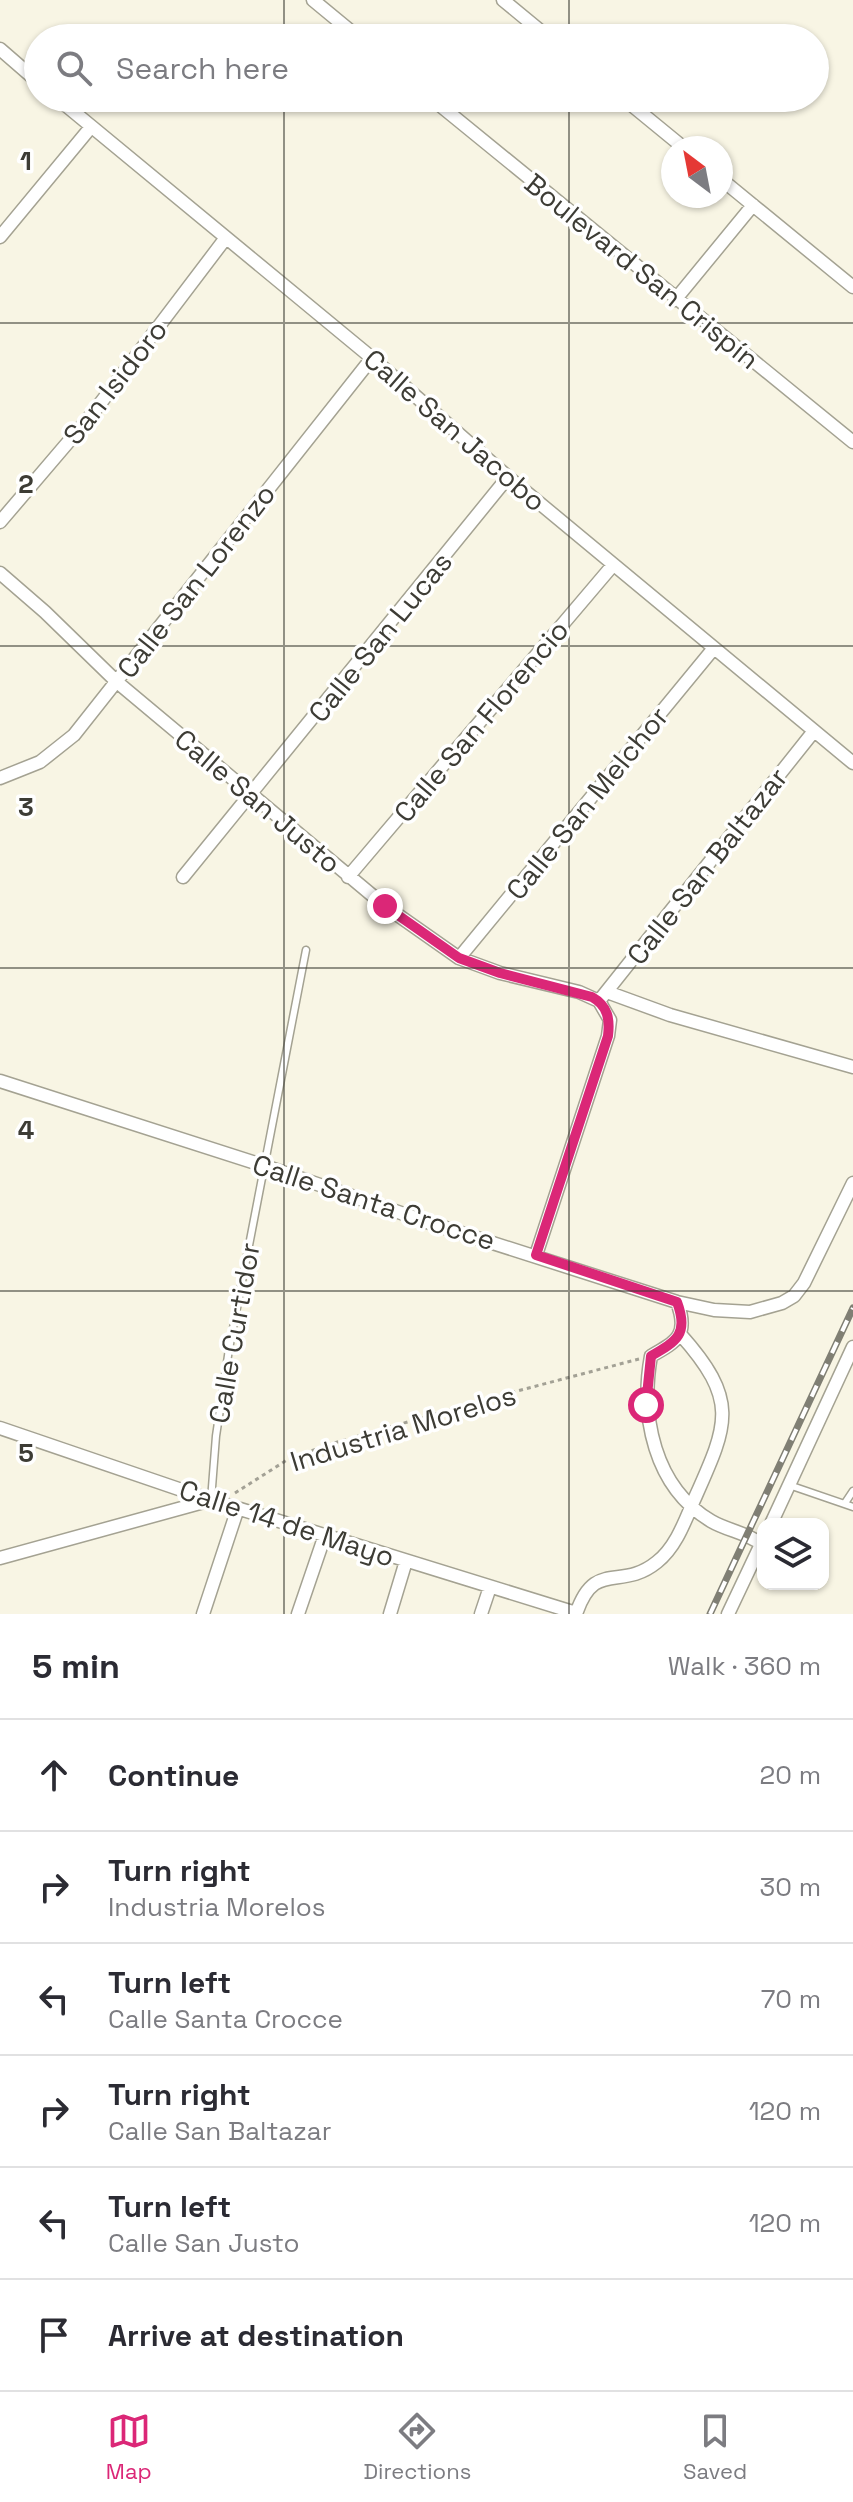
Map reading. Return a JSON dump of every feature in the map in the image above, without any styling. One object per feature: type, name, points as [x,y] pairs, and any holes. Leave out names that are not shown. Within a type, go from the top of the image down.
[{"type":"street","points":[[313,0],[342,24]]},
{"type":"street","points":[[503,0],[532,24]]},
{"type":"street","points":[[0,49],[24,70]]},
{"type":"street","name":"Calle San Jacobo","points":[[73,112],[372,358],[508,477],[853,763]]},
{"type":"street","name":"Boulevard San Crispín","points":[[448,112],[853,442]]},
{"type":"street","points":[[640,112],[669,136]]},
{"type":"street","points":[[0,237],[91,127]]},
{"type":"street","points":[[733,189],[853,287]]},
{"type":"street","points":[[675,300],[753,205]]},
{"type":"street","name":"San Isidoro","points":[[0,522],[93,413],[225,239]]},
{"type":"street","name":"Calle San Lorenzo","points":[[0,778],[40,762],[62,747],[117,682],[372,358]]},
{"type":"street","name":"Calle San Lucas","points":[[183,877],[508,477]]},
{"type":"street","name":"Calle San Florencio","points":[[348,877],[613,565]]},
{"type":"street","name":"Calle San Justo","points":[[0,573],[117,682],[251,796],[348,877],[459,958],[500,973],[603,996],[853,1067]]},
{"type":"street","name":"Calle San Melchor","points":[[459,958],[714,648]]},
{"type":"street","name":"Calle San Baltazar","points":[[603,996],[814,731]]},
{"type":"street","points":[[536,1255],[608,1036],[610,1020],[603,996]]},
{"type":"street","name":"Calle Santa Crocce","points":[[0,1081],[427,1222],[677,1302],[714,1310],[750,1312],[769,1309],[794,1296],[804,1283],[853,1183]]},
{"type":"street","points":[[677,1302],[682,1314],[680,1334],[676,1341],[651,1356],[645,1394],[651,1434],[661,1462],[678,1492],[691,1506],[711,1521],[757,1539]]},
{"type":"street","points":[[576,1613],[589,1586],[608,1578],[634,1575],[662,1557],[673,1543],[718,1445],[724,1417],[719,1389],[713,1374],[680,1334]]},
{"type":"street","points":[[774,1518],[853,1347]]},
{"type":"street","name":"Calle 14 de Mayo","points":[[0,1428],[211,1500],[576,1613]]},
{"type":"street","points":[[0,1558],[211,1500]]},
{"type":"street","points":[[203,1614],[238,1508]]},
{"type":"street","points":[[298,1614],[325,1535]]},
{"type":"street","points":[[728,1614],[757,1553]]},
{"type":"street","points":[[390,1614],[406,1561]]},
{"type":"street","points":[[481,1614],[490,1587]]},
{"type":"lane","name":"Calle Curtidor","points":[[211,1500],[225,1372],[306,950]]},
{"type":"lane","points":[[789,1485],[853,1507]]},
{"type":"lane","points":[[845,1503],[853,1491]]},
{"type":"path","name":"Industria Morelos","points":[[211,1500],[243,1490],[287,1460],[327,1445],[651,1356]]},
{"type":"railway","points":[[710,1614],[853,1308]]},
{"type":"route","points":[[385,906],[459,958],[500,973],[579,992],[599,1001],[606,1009],[610,1020],[608,1036],[536,1255],[677,1302],[683,1324],[680,1334],[676,1341],[651,1356],[646,1405]]}]
